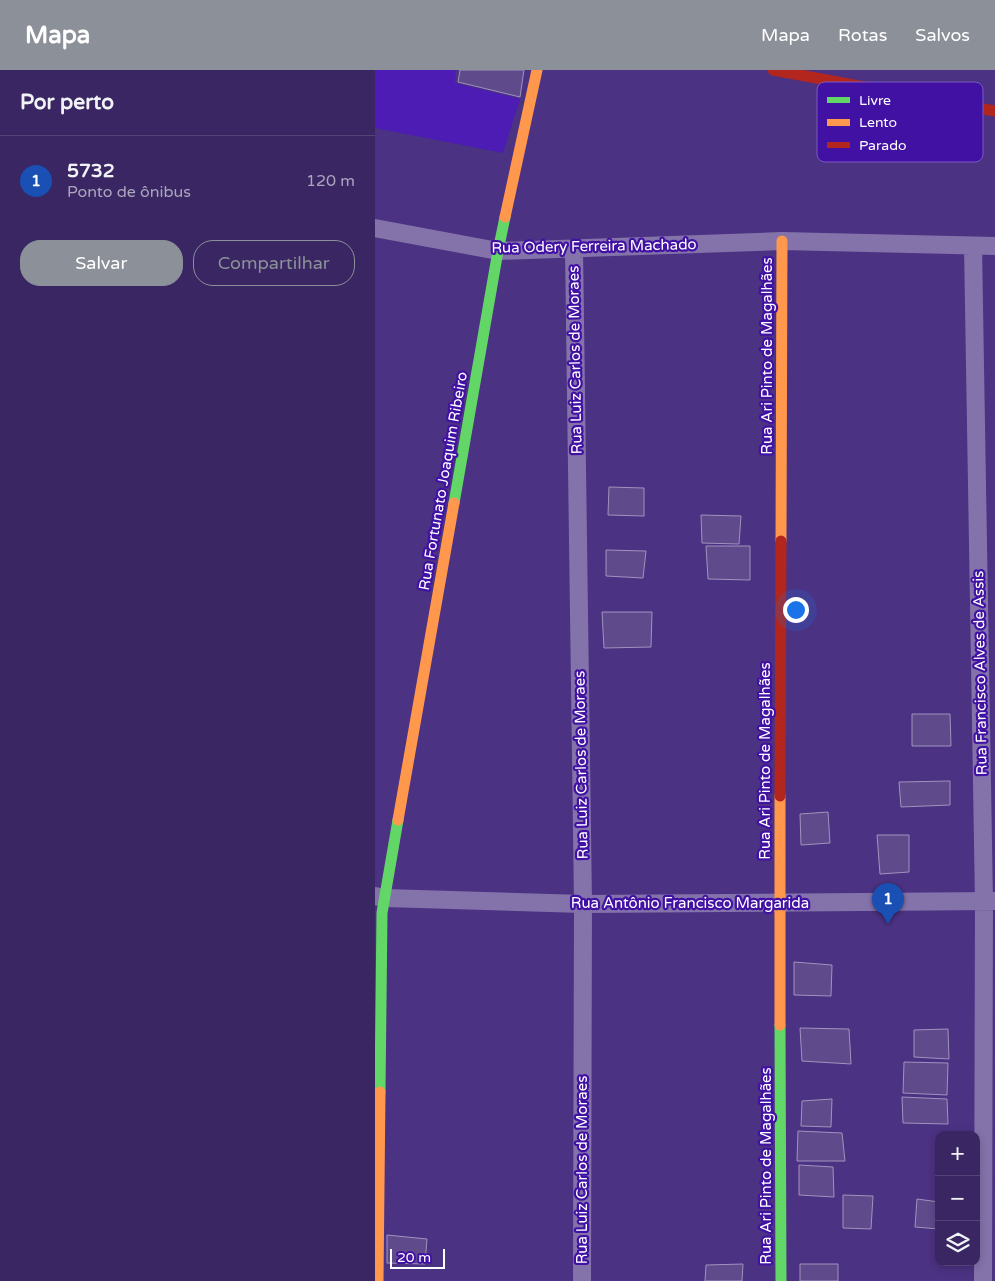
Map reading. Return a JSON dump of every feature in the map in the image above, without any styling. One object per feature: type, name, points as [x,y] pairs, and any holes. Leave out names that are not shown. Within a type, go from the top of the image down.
[{"type":"street","name":"Rua Fortunato Joaquim Ribeiro","points":[[378,1281],[379,907],[499,251],[537,70]]},
{"type":"street","points":[[773,70],[838,82]]},
{"type":"street","name":"Rua Odery Ferreira Machado","points":[[375,228],[499,251],[782,241],[995,246]]},
{"type":"street","name":"Rua Ari Pinto de Magalhães","points":[[781,1281],[782,241]]},
{"type":"street","name":"Rua Francisco Alves de Assis","points":[[973,246],[989,902],[983,1281]]},
{"type":"street","name":"Rua Luiz Carlos de Moraes","points":[[574,248],[583,904],[582,1281]]},
{"type":"street","name":"Rua Antônio Francisco Margarida","points":[[379,907],[989,902]]},
{"type":"shaded area","points":[[375,70],[456,70],[455,83],[520,99],[503,153],[375,128]]},
{"type":"building","points":[[460,70],[524,70],[520,97],[458,82]]},
{"type":"building","points":[[609,487],[644,488],[644,516],[608,515]]},
{"type":"building","points":[[701,515],[741,516],[739,544],[702,543]]},
{"type":"building","points":[[706,546],[750,546],[750,580],[708,579]]},
{"type":"building","points":[[606,550],[646,551],[643,578],[606,576]]},
{"type":"building","points":[[602,612],[652,612],[651,647],[604,648]]},
{"type":"building","points":[[912,714],[950,714],[951,746],[912,746]]},
{"type":"building","points":[[950,781],[950,805],[901,807],[899,782]]},
{"type":"building","points":[[828,812],[830,843],[801,845],[800,814]]},
{"type":"building","points":[[877,835],[909,835],[909,872],[880,874]]},
{"type":"building","points":[[794,962],[832,965],[831,996],[794,995]]},
{"type":"building","points":[[800,1028],[849,1029],[851,1064],[802,1061]]},
{"type":"building","points":[[948,1029],[949,1059],[914,1057],[914,1030]]},
{"type":"building","points":[[904,1062],[948,1063],[947,1095],[903,1093]]},
{"type":"building","points":[[902,1097],[947,1099],[948,1124],[903,1123]]},
{"type":"building","points":[[832,1099],[831,1127],[801,1126],[802,1101]]},
{"type":"building","points":[[798,1131],[842,1133],[845,1161],[797,1161]]},
{"type":"building","points":[[799,1165],[833,1167],[834,1197],[799,1195]]},
{"type":"building","points":[[843,1195],[873,1196],[871,1229],[843,1228]]},
{"type":"building","points":[[917,1199],[935,1201],[935,1229],[915,1227]]},
{"type":"building","points":[[387,1235],[427,1239],[425,1264],[387,1263]]},
{"type":"building","points":[[743,1264],[742,1281],[705,1281],[706,1265]]},
{"type":"building","points":[[800,1264],[838,1264],[838,1281],[800,1281]]},
{"type":"traffic: fast","points":[[454,503],[505,217]]},
{"type":"traffic: fast","points":[[380,1092],[382,913],[398,820]]},
{"type":"traffic: fast","points":[[780,1025],[781,1281]]},
{"type":"traffic: slow","points":[[505,217],[537,70]]},
{"type":"traffic: slow","points":[[781,541],[782,241]]},
{"type":"traffic: slow","points":[[398,820],[454,503]]},
{"type":"traffic: slow","points":[[780,796],[780,1025]]},
{"type":"traffic: slow","points":[[378,1281],[380,1092]]},
{"type":"traffic: jam","points":[[773,70],[838,82]]},
{"type":"traffic: jam","points":[[983,109],[995,111]]},
{"type":"traffic: jam","points":[[780,796],[781,541]]},
{"type":"place","name":"5732","points":[[888,924]]}]
